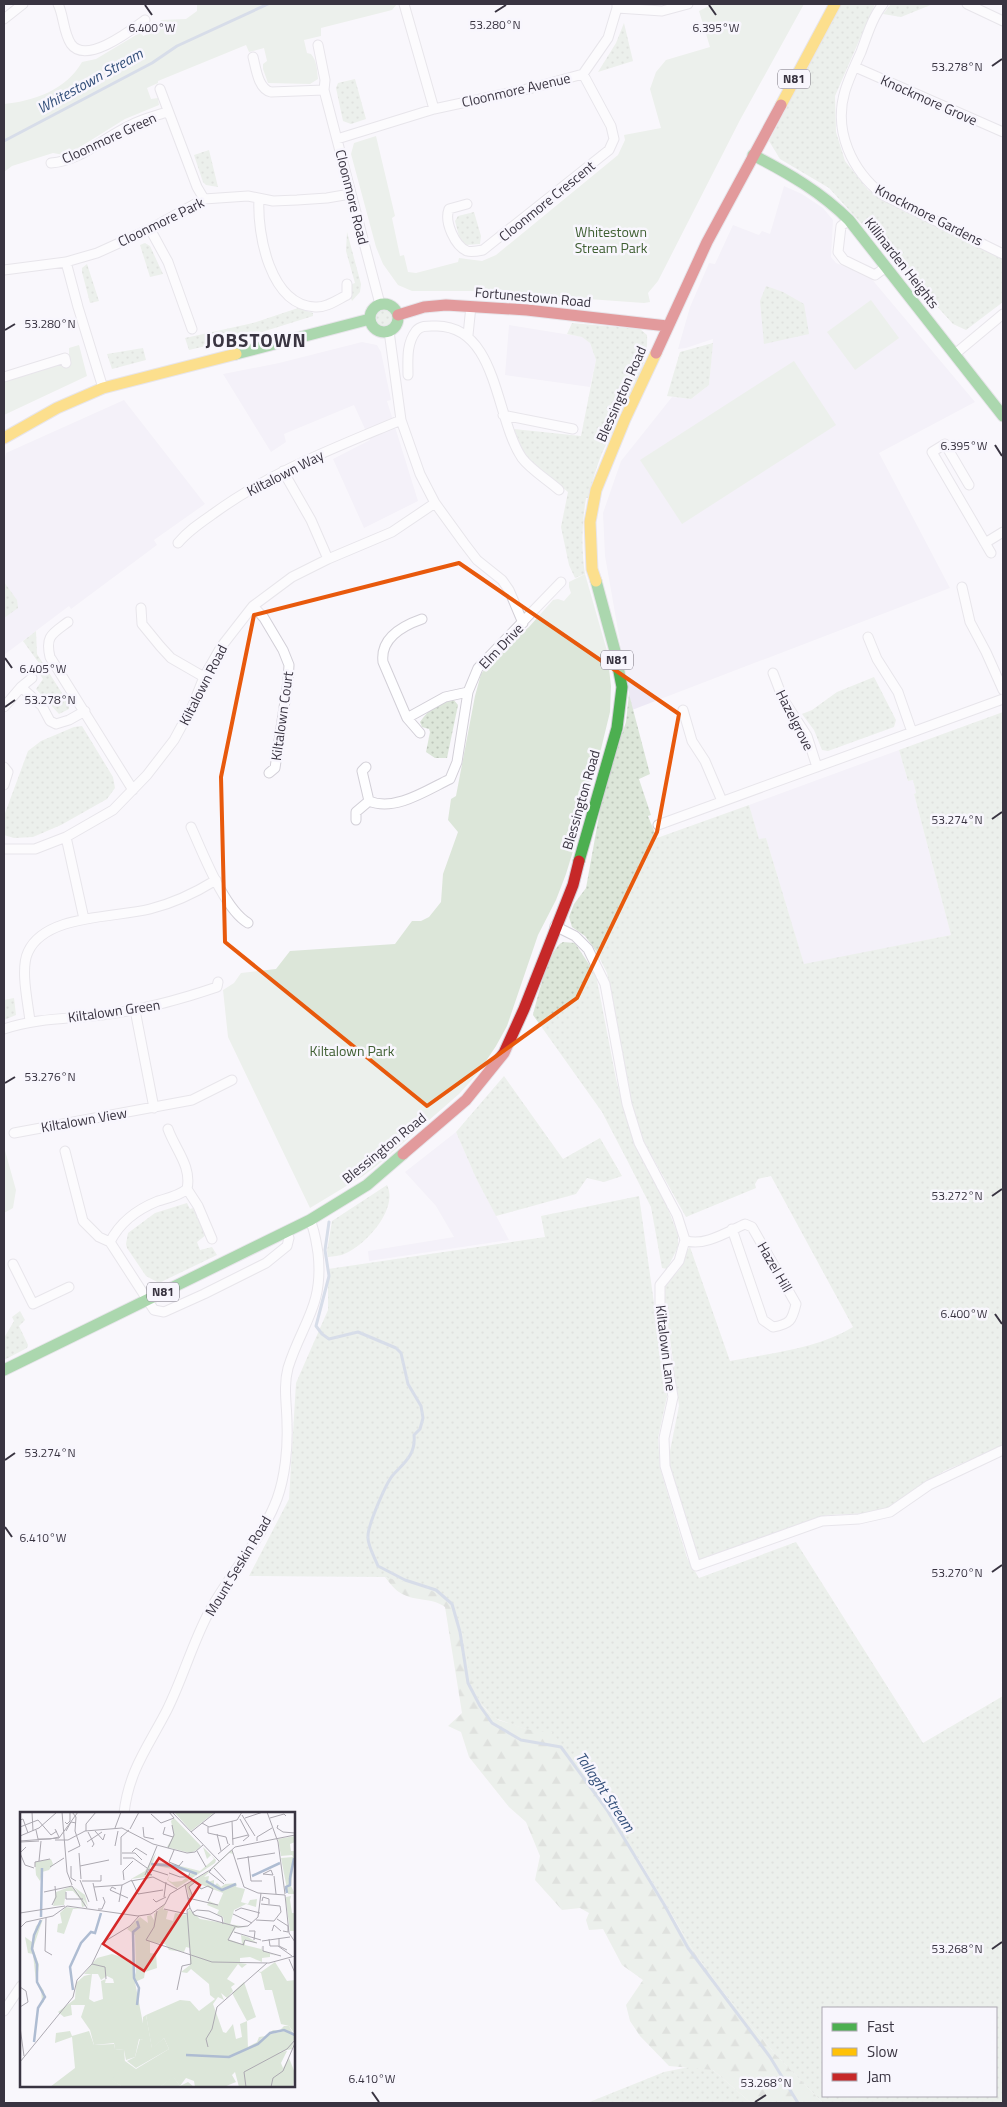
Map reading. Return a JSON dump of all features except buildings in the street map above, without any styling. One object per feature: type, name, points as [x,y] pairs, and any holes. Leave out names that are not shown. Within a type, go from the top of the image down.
[{"type":"main road","name":"Blessington Road","points":[[4,1370],[310,1220],[367,1185],[466,1100],[504,1053],[524,1009],[555,926],[573,885],[591,814],[617,728],[622,687],[615,651],[592,569],[590,522],[596,490],[616,439],[707,242],[835,4]]},
{"type":"main road","name":"Killinarden Heights","points":[[753,155],[810,186],[830,201],[849,220],[1001,409]]},
{"type":"main road","points":[[380,304],[392,306],[398,315],[397,323],[389,331],[376,330],[370,319],[373,308],[380,304]]},
{"type":"main road","name":"Fortunestown Road","points":[[398,315],[424,306],[471,306],[527,310],[667,326]]},
{"type":"main road","points":[[4,438],[57,408],[104,388],[370,319]]},
{"type":"street","points":[[4,19],[23,4]]},
{"type":"street","points":[[58,4],[63,14],[67,37],[72,45],[83,52],[95,50],[145,20]]},
{"type":"street","points":[[404,4],[434,109]]},
{"type":"street","name":"Cloonmore Avenue","points":[[337,139],[434,109],[532,88],[583,74],[608,38],[617,6],[662,11],[688,4]]},
{"type":"street","name":"Knockmore Gardens","points":[[883,4],[875,16],[854,67],[841,108],[841,124],[852,160],[859,173],[883,195],[1003,254]]},
{"type":"street","points":[[972,5],[1003,21]]},
{"type":"street","name":"Cloonmore Road","points":[[318,45],[325,80],[324,90],[380,304]]},
{"type":"street","points":[[253,57],[262,87],[266,91],[324,90]]},
{"type":"street","name":"Knockmore Grove","points":[[854,67],[1003,132]]},
{"type":"street","name":"Cloonmore Crescent","points":[[467,204],[449,210],[448,222],[458,246],[468,251],[483,250],[609,150],[614,139],[611,126],[583,74]]},
{"type":"street","name":"Cloonmore Green","points":[[160,89],[167,112],[197,187],[204,199]]},
{"type":"street","name":"Cloonmore Green","points":[[51,163],[72,159],[131,125],[167,112]]},
{"type":"street","name":"Cloonmore Park","points":[[4,270],[66,262],[97,253],[150,229],[204,199],[248,196],[273,201],[310,200],[350,194]]},
{"type":"street","points":[[259,199],[261,232],[266,256],[276,280],[292,299],[304,305],[323,306],[347,295],[347,284]]},
{"type":"street","points":[[849,220],[841,226],[838,252],[844,260],[876,275],[886,267]]},
{"type":"street","points":[[150,229],[168,262],[192,329]]},
{"type":"street","points":[[66,262],[78,308],[104,388]]},
{"type":"street","points":[[471,306],[468,335],[488,366],[511,438],[523,460],[559,490]]},
{"type":"street","points":[[955,354],[1003,314]]},
{"type":"street","points":[[408,375],[408,350],[417,329],[426,326],[441,326],[468,335]]},
{"type":"street","points":[[389,331],[401,420],[413,458],[435,504],[478,560],[502,580],[509,590],[523,623]]},
{"type":"street","points":[[4,377],[65,358],[66,363]]},
{"type":"street","points":[[504,415],[573,428]]},
{"type":"street","name":"Kiltalown Way","points":[[178,543],[187,533],[225,505],[283,471],[401,420]]},
{"type":"street","points":[[969,485],[945,444],[932,452],[991,553]]},
{"type":"street","points":[[283,471],[311,520],[328,559]]},
{"type":"street","name":"Kiltalown Road","points":[[4,849],[35,849],[66,837],[113,810],[133,790],[174,740],[193,705],[204,678],[229,636],[253,606],[292,577],[328,559],[392,532],[435,504]]},
{"type":"street","points":[[985,543],[1003,532]]},
{"type":"street","name":"Elm Drive","points":[[369,801],[379,805],[398,802],[450,779],[457,762],[468,692],[478,668],[561,582]]},
{"type":"street","points":[[962,587],[970,622],[1003,690]]},
{"type":"street","name":"Kiltalown Court","points":[[253,606],[264,618],[283,650],[289,665],[275,768],[269,773]]},
{"type":"street","points":[[141,608],[142,624],[160,646],[171,658],[204,678]]},
{"type":"street","points":[[420,733],[407,718],[383,662],[382,654],[384,646],[394,634],[407,624],[422,619]]},
{"type":"street","points":[[68,622],[51,634],[47,645],[50,657],[133,790]]},
{"type":"street","points":[[868,637],[877,659],[898,692],[912,732]]},
{"type":"street","name":"Hazelgrove","points":[[773,673],[783,699],[807,736],[817,767]]},
{"type":"street","points":[[4,707],[21,687],[32,678]]},
{"type":"street","points":[[21,687],[42,706],[50,721],[56,724],[69,720],[85,711]]},
{"type":"street","points":[[407,718],[445,696],[468,692]]},
{"type":"street","name":"Hazelgrove","points":[[658,825],[1003,699]]},
{"type":"street","points":[[683,710],[692,740],[705,761],[722,801]]},
{"type":"street","points":[[4,767],[8,772],[4,785]]},
{"type":"street","points":[[356,820],[356,812],[369,801],[362,770],[366,767]]},
{"type":"street","points":[[191,827],[216,880],[237,914],[248,923]]},
{"type":"street","points":[[66,837],[84,919]]},
{"type":"street","points":[[30,1021],[25,972],[27,953],[39,936],[84,919],[150,910],[187,898],[216,880]]},
{"type":"street","points":[[555,926],[576,936],[588,949],[604,984],[630,1112],[640,1143],[677,1215],[685,1240]]},
{"type":"street","name":"Kiltalown Green","points":[[4,1028],[30,1021],[135,1010],[180,1000],[217,987],[218,982]]},
{"type":"street","points":[[135,1010],[154,1108]]},
{"type":"street","name":"Kiltalown View","points":[[14,1133],[192,1100],[232,1080]]},
{"type":"street","points":[[168,1129],[185,1164],[189,1179],[187,1189],[198,1206],[212,1238]]},
{"type":"street","points":[[65,1151],[83,1221],[99,1237],[110,1242],[154,1310],[164,1312],[266,1263],[287,1246],[289,1238],[286,1232]]},
{"type":"street","points":[[110,1242],[116,1231],[129,1218],[146,1206],[179,1194],[187,1189]]},
{"type":"street","name":"Mount Seskin Road","points":[[124,1812],[127,1792],[133,1772],[168,1708],[199,1632],[214,1604],[255,1543],[278,1498],[287,1434],[286,1378],[294,1353],[315,1305],[319,1285],[316,1238],[310,1220]]},
{"type":"street","name":"Hazel Hill","points":[[685,1240],[691,1243],[710,1239],[732,1229],[745,1224],[752,1227],[796,1304],[793,1318],[786,1325],[773,1327],[763,1320],[732,1229]]},
{"type":"street","name":"Kiltalown Lane","points":[[685,1240],[679,1261],[660,1285],[660,1318],[673,1397],[664,1438],[665,1466],[696,1566],[822,1522],[859,1519],[890,1512],[929,1485],[1003,1450]]},
{"type":"street","points":[[4,1268],[15,1263],[33,1304],[69,1287]]},
{"type":"street","points":[[4,2011],[20,1987]]},
{"type":"highlighted area","points":[[459,563],[679,714],[657,832],[577,998],[427,1106],[225,942],[221,777],[254,615]]},
{"type":"shaded area","points":[[784,186],[802,194],[823,208],[833,220],[831,257],[836,263],[870,277],[975,402],[879,453],[950,588],[632,710],[605,556],[603,513],[621,461],[672,397],[691,399],[709,385],[713,339],[678,349],[690,307],[709,263],[715,264],[733,225],[759,235],[762,231],[770,234]]},
{"type":"shaded area","points":[[509,325],[583,337],[590,343],[596,360],[590,387],[505,375]]},
{"type":"shaded area","points":[[362,342],[377,345],[381,352],[391,400],[387,401],[418,501],[364,528],[333,459],[370,440],[354,405],[284,434],[286,442],[271,452],[223,374],[279,363]]},
{"type":"shaded area","points":[[124,400],[205,504],[154,540],[157,545],[71,609],[69,606],[4,655],[4,463],[6,453]]},
{"type":"shaded area","points":[[899,750],[908,781],[913,780],[916,793],[914,794],[951,935],[804,965],[766,838],[759,840],[749,805]]},
{"type":"shaded area","points":[[456,1132],[476,1178],[509,1240],[369,1261],[368,1251],[454,1237],[436,1206],[405,1172]]},
{"type":"green space","points":[[197,4],[397,4],[392,10],[321,28],[321,36],[304,40],[307,53],[313,57],[317,69],[318,79],[310,84],[268,83],[263,69],[263,64],[267,61],[264,48],[249,52],[246,45],[158,81],[158,83],[147,88],[151,99],[158,98],[159,105],[125,119],[72,152],[64,155],[53,153],[12,166],[4,172],[4,104],[38,97],[58,87],[75,72],[82,62],[96,59],[141,32],[143,36],[155,31],[161,20],[186,19],[197,11]]},
{"type":"green space","name":"Whitestown Stream Park","points":[[713,4],[804,4],[740,120],[658,281],[648,293],[650,302],[475,291],[412,291],[398,285],[383,264],[376,247],[351,154],[354,143],[376,136],[395,216],[392,218],[400,256],[404,255],[408,272],[416,273],[458,262],[459,258],[482,261],[496,255],[618,155],[625,140],[624,135],[661,128],[650,89],[656,72],[666,60],[710,47],[699,11]]},
{"type":"green space","points":[[840,4],[875,4],[835,96],[836,132],[845,161],[868,190],[905,212],[1003,258],[1003,302],[966,330],[953,324],[829,188],[780,159],[769,141]]},
{"type":"green space","points":[[891,4],[933,4],[901,17],[883,14]]},
{"type":"green space","points":[[624,23],[633,61],[598,72],[616,43]]},
{"type":"green space","points":[[355,79],[366,119],[351,124],[343,121],[336,88],[338,83]]},
{"type":"green space","points":[[209,150],[218,187],[206,185],[203,182],[194,155]]},
{"type":"green space","points":[[474,212],[481,236],[480,244],[466,245],[460,240],[455,221],[458,216]]},
{"type":"green space","points":[[347,232],[361,284],[360,292],[352,301],[347,286],[355,283],[346,251]]},
{"type":"green space","points":[[145,243],[150,246],[163,274],[150,277],[140,245]]},
{"type":"green space","points":[[87,264],[99,301],[90,303],[82,272],[82,268]]},
{"type":"green space","points":[[766,286],[783,292],[804,304],[809,334],[764,344],[760,301]]},
{"type":"green space","points":[[871,300],[899,338],[855,370],[827,332]]},
{"type":"green space","points":[[380,307],[388,307],[394,313],[394,321],[388,327],[380,327],[374,321],[374,313]]},
{"type":"green space","points":[[298,308],[313,313],[313,316],[252,335],[189,350],[185,338],[253,323]]},
{"type":"green space","points":[[572,323],[640,329],[647,335],[647,349],[638,379],[632,395],[602,453],[588,498],[586,498],[582,536],[585,574],[575,578],[569,565],[561,527],[568,492],[526,458],[514,429],[581,436],[596,360],[590,343],[582,337],[567,334]]},
{"type":"green space","points":[[713,343],[709,385],[691,399],[667,396],[680,352]]},
{"type":"green space","points":[[79,345],[87,376],[4,415],[4,382],[69,360],[69,348]]},
{"type":"green space","points":[[143,348],[146,360],[112,369],[107,354]]},
{"type":"green space","points":[[794,361],[836,425],[682,524],[640,460]]},
{"type":"green space","name":"Kiltalown Park","points":[[585,574],[607,651],[611,686],[610,712],[601,749],[585,795],[566,874],[556,900],[538,935],[507,1026],[478,1073],[459,1094],[380,1163],[363,1176],[310,1208],[228,1037],[223,990],[234,983],[241,973],[276,969],[290,951],[395,944],[412,921],[421,921],[429,917],[441,902],[443,874],[458,832],[448,820],[451,799],[456,796],[481,674],[492,660],[529,627],[553,600],[564,601],[571,593],[569,582]]},
{"type":"green space","points":[[4,582],[17,600],[18,608],[4,618]]},
{"type":"green space","points":[[36,631],[37,654],[69,704],[69,709],[59,714],[36,689],[43,679],[37,670],[41,666],[23,641]]},
{"type":"green space","points":[[874,677],[896,720],[894,727],[828,751],[822,750],[814,730],[802,714],[812,710],[837,692]]},
{"type":"green space","points":[[629,694],[650,774],[639,779],[651,815],[648,816],[657,838],[749,805],[759,839],[766,838],[804,964],[951,935],[914,794],[916,793],[913,780],[908,781],[899,750],[1003,712],[1003,1446],[944,1471],[890,1507],[872,1513],[827,1515],[693,1563],[667,1466],[679,1406],[663,1286],[679,1270],[690,1247],[730,1361],[809,1345],[853,1327],[771,1176],[758,1179],[755,1184],[756,1188],[686,1217],[644,1142],[633,1108],[607,973],[596,951],[585,936],[572,927],[569,917],[574,904],[586,888],[600,810],[613,760],[626,722]]},
{"type":"green space","points":[[453,699],[458,705],[447,758],[435,758],[426,752],[430,732],[429,729],[422,727],[420,722],[434,707],[442,702]]},
{"type":"green space","points":[[82,726],[113,777],[115,788],[107,799],[61,825],[33,837],[14,838],[4,835],[4,816],[28,751],[41,741],[74,727]]},
{"type":"green space","points":[[563,942],[575,943],[596,975],[616,1079],[631,1134],[643,1161],[665,1201],[678,1235],[678,1247],[667,1269],[662,1268],[651,1207],[602,1112],[533,1015],[548,963],[558,946]]},
{"type":"green space","points":[[14,998],[16,1015],[4,1020],[4,1000]]},
{"type":"green space","points":[[504,1076],[563,1159],[600,1138],[622,1176],[604,1182],[587,1178],[576,1194],[496,1216],[476,1178],[456,1132]]},
{"type":"green space","points":[[4,1147],[16,1190],[13,1208],[4,1213]]},
{"type":"green space","points":[[387,1185],[388,1205],[378,1226],[352,1250],[342,1255],[328,1257],[327,1251],[332,1221]]},
{"type":"green space","points":[[639,1196],[667,1396],[658,1438],[660,1468],[687,1558],[699,1578],[796,1542],[923,1743],[1003,1696],[1003,2103],[823,2103],[776,2055],[719,1987],[691,1947],[638,1858],[534,1732],[494,1718],[478,1700],[471,1683],[462,1632],[450,1605],[436,1593],[385,1577],[249,1576],[289,1499],[296,1383],[328,1310],[328,1269],[545,1237],[541,1216]]},
{"type":"green space","points":[[187,1203],[190,1209],[193,1208],[206,1235],[197,1242],[200,1250],[212,1247],[217,1255],[159,1283],[146,1276],[127,1248],[128,1233],[155,1213]]},
{"type":"green space","points":[[20,1311],[25,1320],[19,1326],[28,1345],[27,1348],[4,1360],[4,1338],[14,1321],[12,1317]]},
{"type":"green space","points":[[385,1577],[430,1590],[438,1594],[451,1606],[458,1619],[471,1679],[483,1706],[500,1720],[522,1728],[552,1732],[589,1780],[691,1947],[719,1987],[776,2055],[823,2103],[751,2103],[713,2070],[669,2066],[640,2036],[630,2021],[626,2005],[643,1980],[622,1965],[603,1929],[589,1930],[586,1920],[589,1913],[580,1908],[562,1910],[535,1880],[540,1856],[526,1822],[509,1807],[469,1757],[461,1732],[448,1726],[462,1713],[445,1607],[434,1602],[404,1595],[395,1589]]},
{"type":"green space","points":[[689,2067],[713,2070],[751,2103],[587,2103],[664,2072]]},
{"type":"green space","points":[[846,2097],[865,2097],[866,2103],[845,2103]]},
{"type":"waterway","name":"Whitestown Stream","points":[[4,141],[152,63],[177,46],[268,4]]},
{"type":"waterway","name":"Tallaght Stream","points":[[329,1222],[325,1250],[329,1276],[316,1326],[329,1339],[358,1332],[396,1348],[401,1353],[408,1384],[421,1406],[423,1418],[420,1429],[414,1435],[411,1453],[390,1479],[371,1523],[368,1540],[378,1566],[405,1580],[436,1590],[452,1604],[460,1632],[468,1683],[480,1706],[492,1723],[521,1740],[561,1747],[607,1810],[688,1948],[770,2057],[798,2103]]},
{"type":"traffic: fast","points":[[753,155],[804,184],[849,220],[1003,416]]},
{"type":"traffic: fast","points":[[384,304],[394,308],[398,318],[394,328],[384,332],[374,328],[370,318],[374,308],[384,304]]},
{"type":"traffic: fast","points":[[236,354],[370,319]]},
{"type":"traffic: fast","points":[[579,861],[617,728],[622,687],[615,651],[596,581]]},
{"type":"traffic: fast","points":[[4,1370],[310,1220],[367,1185],[403,1154]]},
{"type":"traffic: slow","points":[[781,105],[835,4]]},
{"type":"traffic: slow","points":[[596,581],[592,569],[590,522],[596,490],[625,419],[656,353]]},
{"type":"traffic: slow","points":[[4,438],[57,408],[103,388],[236,354]]},
{"type":"traffic: jam","points":[[656,353],[707,242],[781,105]]},
{"type":"traffic: jam","points":[[398,315],[424,307],[446,305],[527,310],[667,326]]},
{"type":"traffic: jam","points":[[403,1154],[466,1100],[504,1053],[524,1009],[573,885],[579,861]]},
{"type":"district","name":"JOBSTOWN","points":[[256,340]]}]
